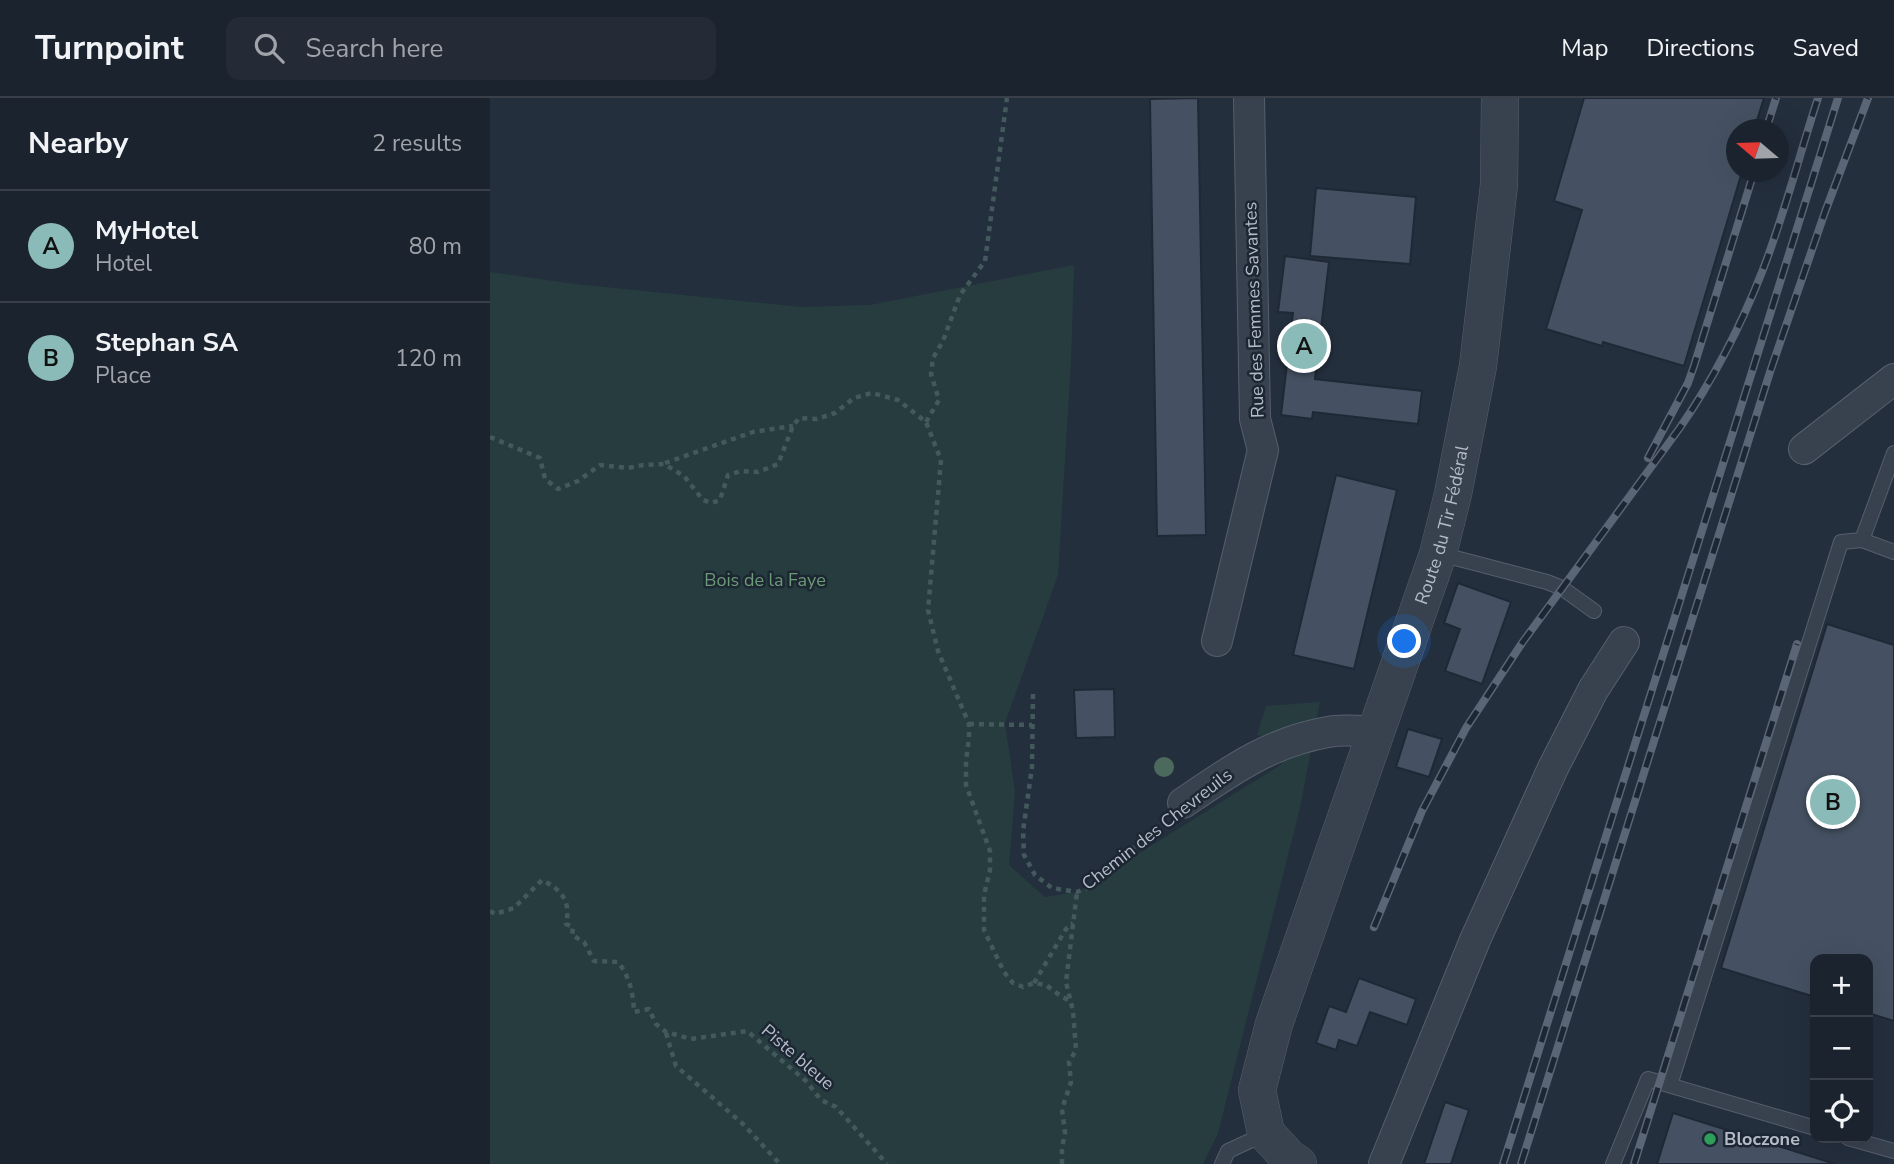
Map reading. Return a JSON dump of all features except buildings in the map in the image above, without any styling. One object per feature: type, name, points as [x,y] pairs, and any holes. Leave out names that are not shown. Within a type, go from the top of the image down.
[{"type":"street","name":"Rue des Femmes Savantes","points":[[1217,641],[1264,450],[1255,419],[1249,98]]},
{"type":"street","name":"Route du Tir Fédéral","points":[[1266,1133],[1257,1090],[1274,1024],[1438,554],[1453,494],[1478,366],[1499,185],[1500,98]]},
{"type":"street","points":[[1804,449],[1894,380]]},
{"type":"street","points":[[1384,1164],[1475,940],[1553,768],[1593,690],[1624,642]]},
{"type":"street","name":"Chemin des Chevreuils","points":[[1183,803],[1249,759],[1286,743],[1328,732],[1376,732]]},
{"type":"street","points":[[1266,1133],[1298,1164]]},
{"type":"lane","points":[[1862,540],[1894,453]]},
{"type":"lane","points":[[1670,1086],[1841,542],[1862,540],[1894,552]]},
{"type":"lane","points":[[1438,554],[1547,582],[1562,588],[1594,611]]},
{"type":"lane","points":[[1613,1164],[1648,1079],[1810,1127]]},
{"type":"lane","points":[[1222,1164],[1228,1151],[1266,1133]]},
{"type":"lane","points":[[1866,1143],[1894,1151]]},
{"type":"path","points":[[926,422],[939,400],[930,374],[933,358],[943,341],[960,295],[985,261],[1007,98]]},
{"type":"path","points":[[664,464],[684,476],[703,500],[711,503],[720,500],[728,475],[741,471],[758,472],[778,464],[793,426],[799,418],[817,419],[835,413],[854,398],[873,393],[898,400],[926,422],[941,460],[928,610],[938,651],[969,724],[966,785],[990,851],[990,870],[984,895],[984,930],[1004,972],[1013,983],[1023,987],[1034,983],[1046,985],[1071,1001]]},
{"type":"path","points":[[490,437],[540,458],[545,479],[558,489],[578,481],[600,465],[628,468],[664,464],[753,432],[793,426]]},
{"type":"path","name":"Chemin des Chevreuils","points":[[1033,694],[1032,767],[1023,831],[1024,855],[1035,875],[1052,888],[1077,892],[1088,888],[1183,803]]},
{"type":"path","points":[[969,724],[1032,725]]},
{"type":"path","points":[[490,911],[495,914],[514,908],[542,880],[550,884],[563,896],[569,910],[566,924],[573,927],[572,935],[584,942],[594,961],[618,961],[626,972],[634,1012],[649,1009],[656,1024],[666,1032],[676,1066],[743,1125],[780,1164]]},
{"type":"path","points":[[1062,1164],[1065,1133],[1062,1109],[1071,1082],[1069,1062],[1076,1050],[1073,1011],[1066,982],[1077,892]]},
{"type":"path","points":[[1034,983],[1066,929],[1073,923]]},
{"type":"path","name":"Piste bleue","points":[[666,1032],[691,1039],[747,1031],[806,1081],[821,1100],[836,1107],[887,1164]]},
{"type":"green space","name":"Bois de la Faye","points":[[1074,265],[1058,575],[1005,723],[1015,791],[1009,865],[1045,897],[1077,892],[1282,764],[1278,737],[1257,735],[1266,706],[1320,702],[1300,808],[1218,1133],[1203,1164],[490,1164],[490,272],[575,284],[802,307],[870,305]]},
{"type":"railway","points":[[1769,119],[1776,98]]},
{"type":"railway","points":[[1374,927],[1422,811],[1466,728],[1522,643],[1679,429],[1725,353],[1745,313],[1770,251],[1818,98]]},
{"type":"railway","points":[[1503,1164],[1838,98]]},
{"type":"railway","points":[[1521,1164],[1770,372],[1868,98]]},
{"type":"railway","points":[[1648,458],[1688,383],[1751,182]]},
{"type":"railway","points":[[1634,1164],[1797,644]]},
{"type":"place","name":"MyHotel","points":[[1304,346]]},
{"type":"place","name":"Stephan SA","points":[[1833,802]]},
{"type":"place","name":"Bloczone","points":[[1710,1139]]}]
